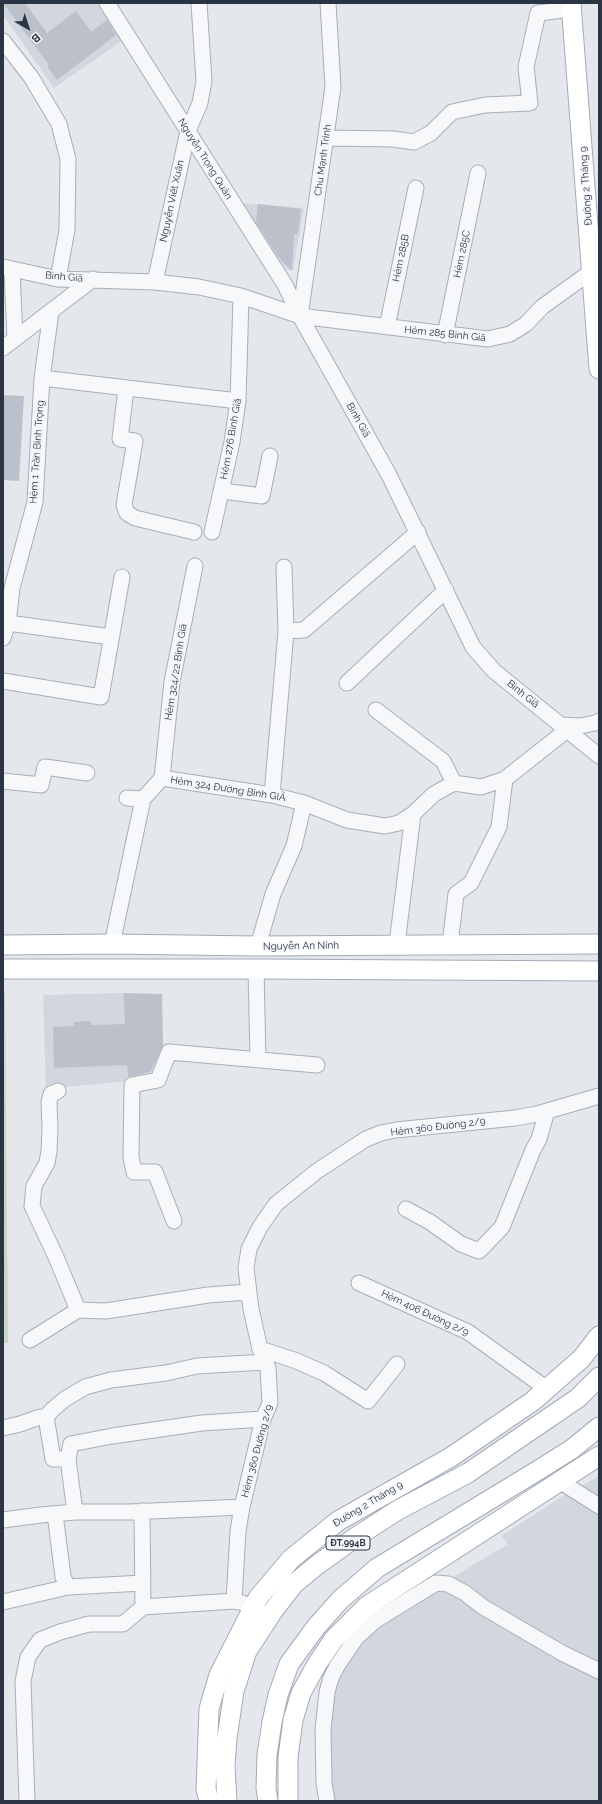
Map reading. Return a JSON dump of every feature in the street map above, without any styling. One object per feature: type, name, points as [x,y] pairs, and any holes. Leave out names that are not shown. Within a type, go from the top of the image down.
[{"type":"main road","name":"Đường 2 Tháng 9","points":[[572,6],[596,267],[599,370]]},
{"type":"main road","name":"Nguyễn An Ninh","points":[[3,945],[112,944],[258,946],[599,944]]},
{"type":"main road","points":[[3,969],[599,971]]},
{"type":"main road","name":"Đường 2 Tháng 9","points":[[209,1801],[206,1789],[209,1709],[219,1675],[258,1598],[291,1559],[338,1521],[451,1457],[533,1401],[581,1359],[599,1336]]},
{"type":"main road","name":"ĐT.994B","points":[[227,1801],[225,1766],[227,1738],[234,1691],[247,1651],[272,1611],[294,1584],[317,1565],[356,1537],[398,1510],[468,1473],[578,1398],[599,1377]]},
{"type":"main road","points":[[268,1801],[266,1788],[267,1755],[278,1695],[289,1664],[316,1626],[340,1600],[377,1568],[572,1449],[599,1427]]},
{"type":"main road","points":[[288,1801],[288,1757],[293,1720],[302,1692],[317,1664],[334,1639],[367,1606],[561,1482],[599,1456]]},
{"type":"street","name":"Nguyễn Trọng Quản","points":[[107,3],[285,286],[300,316]]},
{"type":"street","name":"Nguyễn Viết Xuân","points":[[155,282],[188,131],[200,103],[204,81],[199,3]]},
{"type":"street","name":"Chu Mạnh Trinh","points":[[300,316],[333,87],[328,3]]},
{"type":"street","points":[[326,138],[393,139],[414,142],[431,133],[452,112],[485,105],[530,103],[526,67],[538,13],[572,6]]},
{"type":"street","points":[[3,41],[31,78],[59,124],[68,159],[67,230],[58,279]]},
{"type":"street","name":"Hẻm 285C","points":[[445,335],[478,173]]},
{"type":"street","name":"Hẻm 285B","points":[[386,327],[416,188]]},
{"type":"street","name":"Hẻm 285 Bình Giã","points":[[300,316],[445,335],[488,339],[510,334],[526,324],[542,307],[596,267]]},
{"type":"street","points":[[8,268],[9,344]]},
{"type":"street","name":"Bình Giã","points":[[8,268],[58,279],[155,282],[199,287],[241,296],[300,316],[389,475],[473,647],[494,671],[599,756]]},
{"type":"street","points":[[9,344],[93,279]]},
{"type":"street","name":"Hẻm 276 Bình Giã","points":[[212,532],[232,442],[238,401],[241,296]]},
{"type":"street","name":"Hẻm 1 Trần Bình Trọng","points":[[3,638],[8,623],[12,588],[34,502],[42,378],[51,312]]},
{"type":"street","points":[[42,378],[238,401]]},
{"type":"street","points":[[126,389],[120,439],[135,441],[124,505],[128,513],[135,518],[194,532]]},
{"type":"street","points":[[222,491],[262,496],[270,456]]},
{"type":"street","points":[[286,631],[304,630],[418,532]]},
{"type":"street","name":"Hẻm 324/22 Bình Giã","points":[[162,778],[172,682],[195,566]]},
{"type":"street","points":[[272,795],[286,631],[284,568]]},
{"type":"street","points":[[3,681],[101,697],[122,576]]},
{"type":"street","points":[[347,683],[446,590]]},
{"type":"street","points":[[8,623],[111,637]]},
{"type":"street","points":[[376,710],[443,761],[454,783],[481,787],[505,779],[564,727],[580,726],[599,721]]},
{"type":"street","points":[[3,781],[41,784],[45,767],[88,773]]},
{"type":"street","name":"Hẻm 324 Đường Binh GIÃ","points":[[143,799],[162,778],[272,795],[304,804],[347,820],[385,826],[399,823],[414,814],[434,794],[454,783]]},
{"type":"street","points":[[450,945],[456,894],[471,883],[500,827],[505,779]]},
{"type":"street","points":[[112,944],[143,799],[127,798]]},
{"type":"street","points":[[258,946],[273,894],[294,846],[304,804]]},
{"type":"street","points":[[397,944],[414,814]]},
{"type":"street","points":[[256,969],[258,1060]]},
{"type":"street","points":[[174,1221],[155,1172],[134,1172],[131,1157],[132,1085],[158,1080],[169,1052],[318,1065]]},
{"type":"street","points":[[58,1091],[51,1094],[48,1102],[50,1128],[49,1151],[47,1163],[34,1186],[32,1206],[56,1256],[78,1310]]},
{"type":"street","name":"Hẻm 360 Đường 2/9","points":[[234,1601],[238,1532],[242,1507],[263,1419],[270,1402],[268,1368],[263,1355],[248,1292],[246,1268],[249,1249],[260,1227],[276,1204],[317,1171],[366,1139],[396,1130],[515,1118],[547,1111],[599,1096]]},
{"type":"street","points":[[406,1209],[430,1222],[461,1244],[478,1251],[502,1227],[533,1150],[539,1139],[547,1111]]},
{"type":"street","name":"Hẻm 406 Đường 2/9","points":[[359,1282],[468,1332],[547,1389]]},
{"type":"street","points":[[30,1340],[78,1310],[106,1311],[203,1296],[248,1292]]},
{"type":"street","points":[[3,1428],[40,1417],[46,1417],[65,1399],[85,1387],[112,1380],[166,1373],[197,1366],[263,1355],[294,1360],[324,1373],[368,1401],[397,1364]]},
{"type":"street","points":[[46,1417],[53,1459],[68,1459]]},
{"type":"street","points":[[75,1512],[68,1459],[71,1444],[112,1436],[202,1424],[263,1419]]},
{"type":"street","points":[[561,1482],[599,1506]]},
{"type":"street","points":[[3,1520],[75,1512],[242,1507]]},
{"type":"street","points":[[142,1511],[143,1607]]},
{"type":"street","points":[[55,1514],[63,1577],[68,1587]]},
{"type":"street","points":[[3,1602],[68,1587],[143,1583]]},
{"type":"street","points":[[327,1801],[324,1783],[323,1730],[327,1692],[331,1678],[337,1666],[356,1638],[376,1620],[436,1583],[448,1584],[465,1593],[483,1607],[562,1653],[599,1671]]},
{"type":"street","points":[[27,1801],[23,1681],[28,1657],[40,1640],[60,1632],[89,1624],[123,1624],[143,1607],[234,1601],[254,1605]]},
{"type":"shaded area","points":[[3,3],[99,3],[123,40],[54,88],[3,15]]},
{"type":"shaded area","points":[[241,203],[304,208],[293,270],[287,270],[264,242]]},
{"type":"shaded area","points":[[123,993],[128,1081],[46,1089],[43,995]]},
{"type":"shaded area","points":[[599,1476],[599,1801],[328,1801],[318,1698],[378,1622],[508,1544],[501,1536],[563,1496]]},
{"type":"green space","points":[[3,993],[5,993],[8,1343],[3,1343]]},
{"type":"building","points":[[3,3],[25,3],[47,33],[76,11],[91,32],[107,20],[116,35],[57,80],[47,66],[49,65]]},
{"type":"building","points":[[258,204],[301,209],[298,234],[294,234],[292,271],[279,258],[256,222]]},
{"type":"building","points":[[3,395],[24,396],[19,481],[3,480]]},
{"type":"building","points":[[123,993],[162,994],[163,1045],[151,1072],[128,1077],[127,1065],[54,1068],[53,1027],[74,1026],[74,1022],[91,1021],[91,1025],[125,1024]]}]
